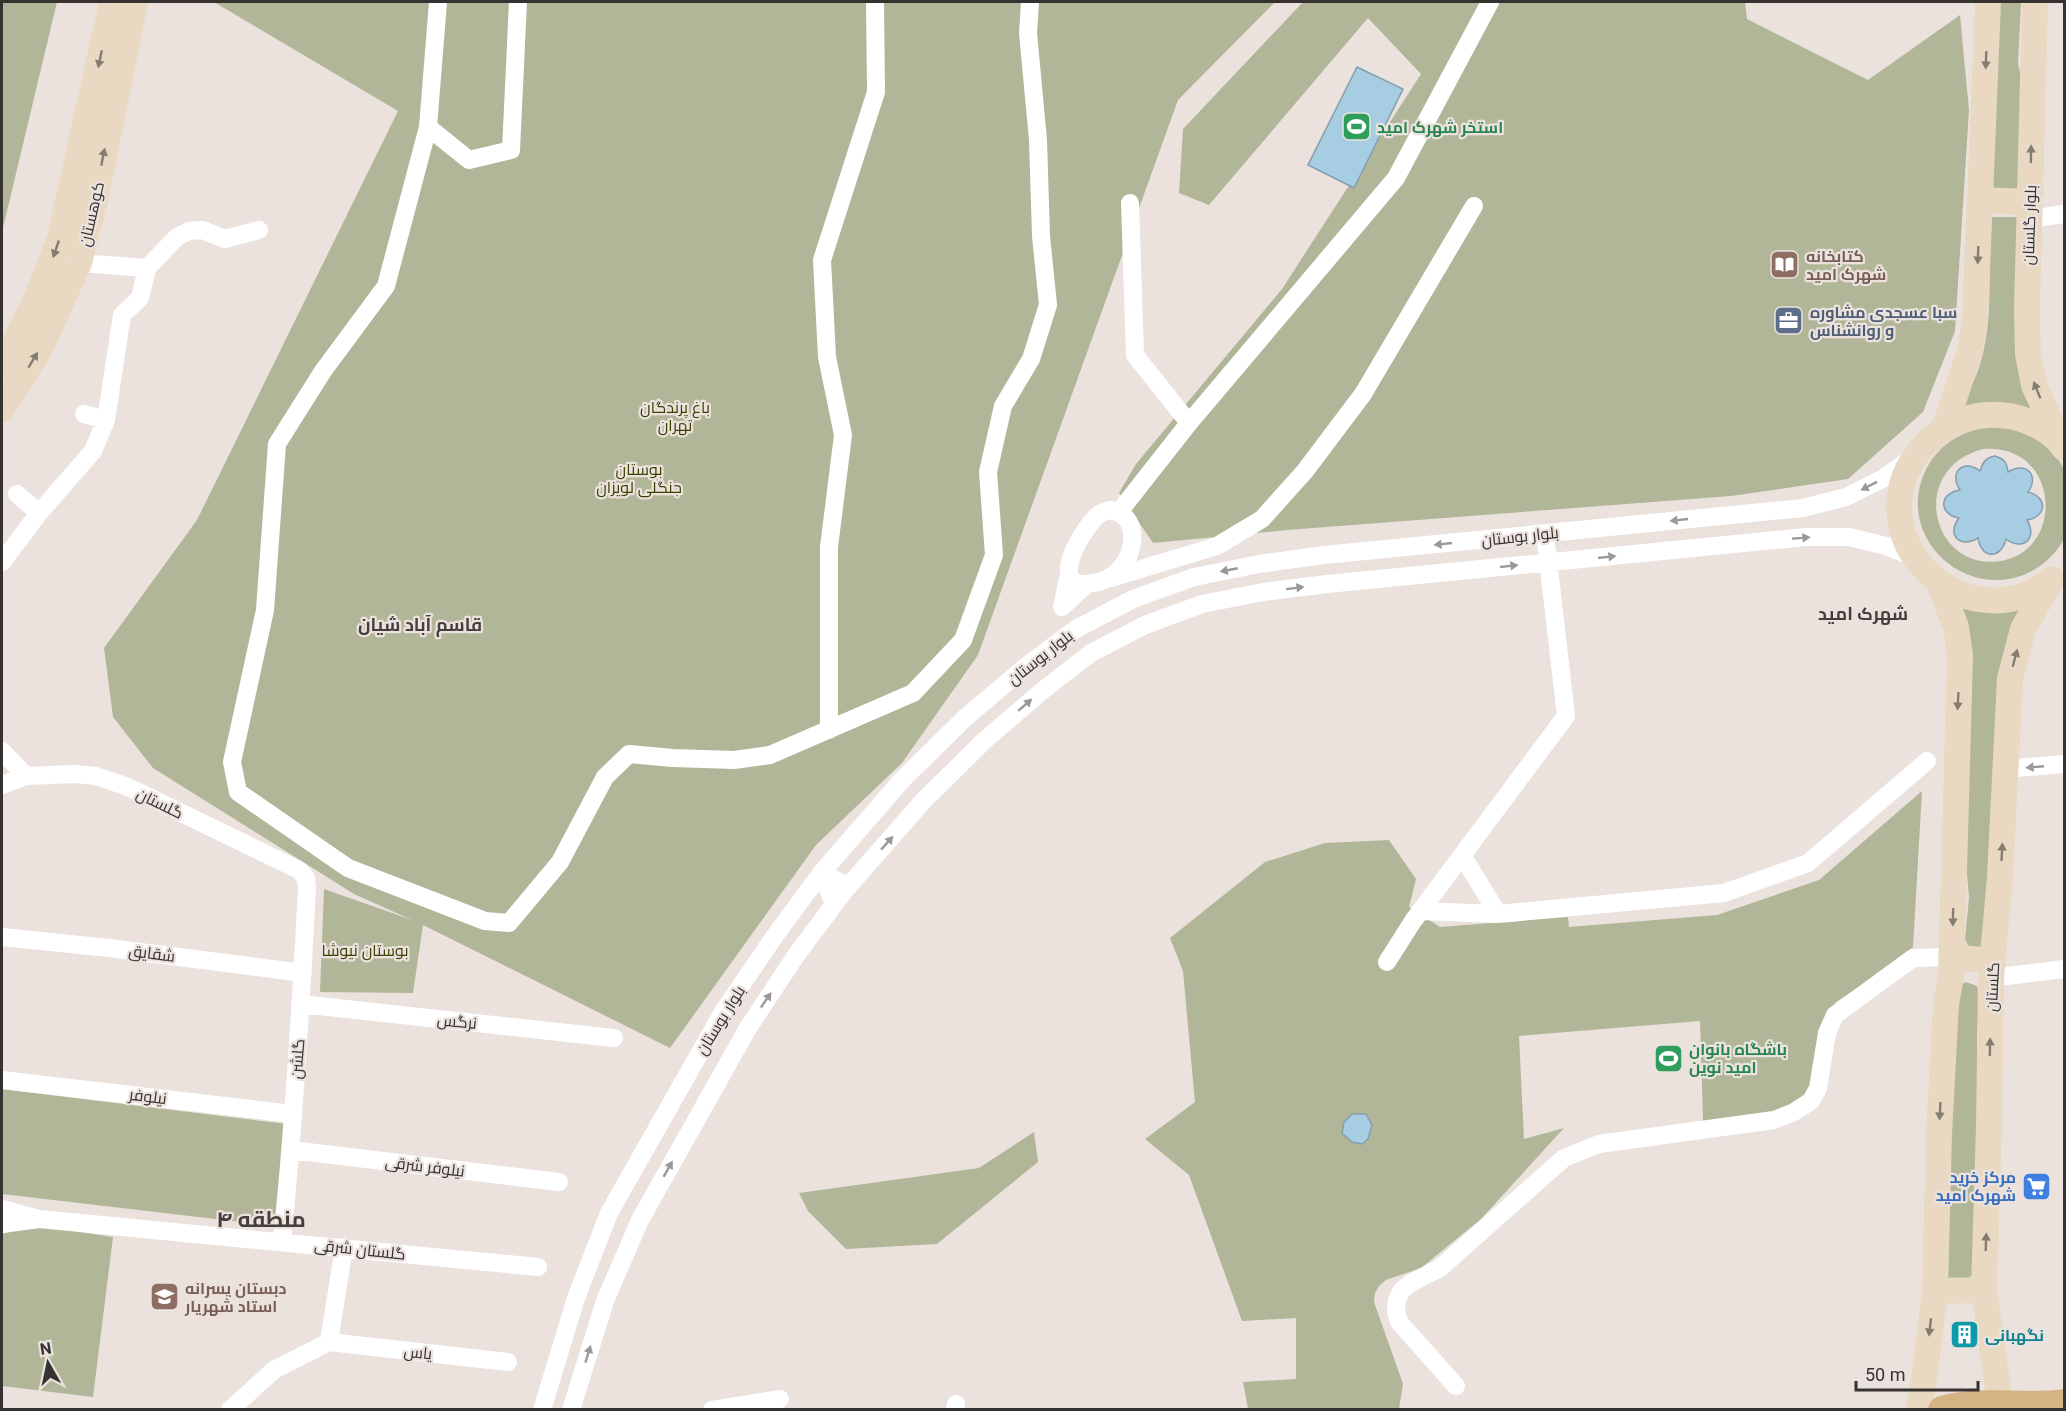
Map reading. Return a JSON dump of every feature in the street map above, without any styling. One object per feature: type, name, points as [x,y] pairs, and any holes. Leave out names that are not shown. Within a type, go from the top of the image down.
[{"type":"main road","name":"کوهستان","points":[[2,368],[39,295],[60,238],[112,2]]},
{"type":"main road","name":"کوهستان","points":[[2,409],[40,349],[79,263],[96,196],[135,2]]},
{"type":"main road","points":[[1944,429],[1970,350],[1975,319],[1988,2]]},
{"type":"main road","name":"بلوار گلستان","points":[[2035,2],[2027,310],[2028,354],[2034,385],[2063,445]]},
{"type":"main road","points":[[1980,200],[2029,210]]},
{"type":"main road","points":[[2058,573],[2026,595],[2008,599],[1990,601],[1954,592],[1925,571],[1914,557],[1901,523],[1900,504],[1902,486],[1908,469],[1918,453],[1944,429],[1960,421],[1978,416],[2015,417],[2048,432],[2063,445]]},
{"type":"main road","name":"گلستان","points":[[2000,1404],[1984,1290],[1992,969],[2000,877],[2010,679],[2023,629],[2058,573]]},
{"type":"main road","points":[[1918,1410],[1935,1291],[1940,1111],[1946,1004],[1951,967],[1960,656],[1956,627],[1939,583]]},
{"type":"main road","points":[[1951,967],[1992,969]]},
{"type":"main road","points":[[1935,1291],[1984,1290]]},
{"type":"main road","points":[[1942,1410],[1981,1403],[2019,1406],[2064,1403]]},
{"type":"street","points":[[438,2],[428,127],[386,286],[323,371],[277,444],[265,610],[232,762],[238,792],[348,868],[485,921],[509,923],[560,862],[605,777],[629,754],[734,760],[770,755],[913,693],[963,640],[994,555],[988,472],[1003,406],[1031,359],[1048,305],[1041,236],[1038,140],[1028,33],[1030,2]]},
{"type":"street","points":[[428,127],[470,160],[511,150],[518,2]]},
{"type":"street","points":[[828,730],[829,547],[843,435],[827,357],[822,260],[876,92],[875,2]]},
{"type":"street","points":[[1119,512],[1189,423],[1396,178],[1490,2]]},
{"type":"street","points":[[1130,203],[1135,355],[1189,423]]},
{"type":"street","points":[[1069,574],[1080,584],[1165,562],[1217,546],[1262,519],[1305,471],[1363,394],[1474,206]]},
{"type":"street","points":[[2029,210],[2064,214]]},
{"type":"street","points":[[2,562],[39,513],[93,451],[106,420],[123,315],[140,298],[147,268],[172,241],[189,231],[202,230],[225,239],[259,230]]},
{"type":"street","points":[[79,263],[147,268]]},
{"type":"street","points":[[84,414],[106,420]]},
{"type":"street","name":"بلوار بوستان","points":[[542,1410],[576,1298],[609,1213],[723,1012],[774,937],[822,873],[902,780],[966,717],[1024,668],[1076,629],[1133,599],[1194,577],[1258,564],[1803,508],[1846,497],[1884,478],[1918,453]]},
{"type":"street","points":[[17,494],[39,513]]},
{"type":"street","points":[[1062,607],[1094,582],[1120,569],[1130,551],[1132,541],[1131,525],[1127,517],[1110,510],[1101,513],[1084,531],[1071,557],[1062,607],[1091,653]]},
{"type":"street","points":[[1387,963],[1421,911],[1566,716],[1545,534]]},
{"type":"street","name":"بلوار بوستان","points":[[571,1410],[605,1300],[640,1220],[748,1028],[797,954],[848,887],[924,800],[986,739],[1091,653],[1145,625],[1202,604],[1263,592],[1806,537],[1849,537],[1886,546],[1914,557]]},
{"type":"street","points":[[1130,551],[1165,562]]},
{"type":"street","points":[[1258,564],[1263,592]]},
{"type":"street","points":[[2,751],[26,776]]},
{"type":"street","points":[[1421,911],[1498,914],[1724,893],[1808,863],[1927,761]]},
{"type":"street","points":[[2006,769],[2064,764]]},
{"type":"street","name":"گلستان","points":[[2,784],[26,776],[52,774],[96,776],[128,787],[299,870],[306,878]]},
{"type":"street","points":[[1462,855],[1498,914]]},
{"type":"street","points":[[822,873],[848,887]]},
{"type":"street","points":[[822,873],[834,905]]},
{"type":"street","name":"گلشن","points":[[282,1241],[294,1114],[303,973],[306,878]]},
{"type":"street","name":"شقایق","points":[[2,938],[109,948],[303,973]]},
{"type":"street","points":[[1456,1386],[1399,1322],[1396,1312],[1397,1300],[1402,1290],[1440,1268],[1564,1158],[1599,1144],[1774,1120],[1794,1112],[1811,1101],[1818,1089],[1827,1033],[1835,1015],[1913,957],[1951,967]]},
{"type":"street","points":[[1992,969],[2064,969]]},
{"type":"street","name":"نرگس","points":[[300,1004],[614,1038]]},
{"type":"street","name":"نیلوفر","points":[[2,1080],[294,1114]]},
{"type":"street","name":"نیلوفر شرقی","points":[[291,1150],[559,1182]]},
{"type":"street","points":[[2,1209],[39,1219]]},
{"type":"street","points":[[609,1213],[640,1220]]},
{"type":"street","points":[[2,1224],[39,1219]]},
{"type":"street","name":"گلستان شرقی","points":[[39,1219],[538,1267]]},
{"type":"street","points":[[230,1410],[274,1370],[328,1342],[344,1247]]},
{"type":"street","name":"یاس","points":[[328,1342],[508,1362]]},
{"type":"street","points":[[712,1410],[780,1399]]},
{"type":"green space","points":[[2,2],[57,2],[2,232]]},
{"type":"green space","name":"بوستان جنگلی لویزان","points":[[214,2],[1275,2],[1178,100],[978,655],[902,763],[816,845],[670,1048],[423,925],[413,993],[320,992],[324,889],[412,920],[354,894],[153,768],[113,717],[104,648],[197,520],[398,111]]},
{"type":"green space","points":[[1303,2],[1745,2],[1747,19],[1868,80],[1960,15],[1969,110],[1955,331],[1923,412],[1848,479],[1731,496],[1287,530],[1153,543],[1119,493],[1136,464],[1282,289],[1421,74],[1368,18],[1209,205],[1179,193],[1183,129]]},
{"type":"green space","points":[[2000,2],[2021,3],[2018,64],[2025,93],[2020,192],[1990,191]]},
{"type":"green space","points":[[1990,217],[2019,217],[2039,418],[1947,419],[1967,394],[1977,374],[1983,352],[1989,307]]},
{"type":"green space","points":[[1998,426],[2020,430],[2038,439],[2057,458],[2064,469],[2065,515],[2065,532],[2061,545],[2044,563],[2018,577],[1991,580],[1966,574],[1945,561],[1929,542],[1919,518],[1919,492],[1929,464],[1935,455],[1959,436]],"holes":[[[1983,449],[2009,452],[2027,462],[2040,479],[2045,499],[2044,519],[2036,538],[2022,553],[2001,561],[1977,560],[1958,551],[1945,536],[1937,517],[1937,496],[1944,476],[1959,460]]]},
{"type":"green space","points":[[1959,605],[1992,611],[2025,607],[1987,949],[1970,950],[1965,939],[1969,898],[1965,851]]},
{"type":"green space","points":[[1922,791],[1913,947],[1890,967],[1836,1002],[1822,1024],[1809,1092],[1780,1112],[1703,1121],[1700,1021],[1519,1036],[1524,1139],[1564,1128],[1481,1219],[1421,1268],[1386,1280],[1379,1286],[1374,1302],[1403,1384],[1399,1409],[1248,1409],[1243,1382],[1296,1379],[1296,1318],[1242,1321],[1189,1175],[1145,1139],[1195,1102],[1183,971],[1170,938],[1265,862],[1325,843],[1389,840],[1416,879],[1409,907],[1440,927],[1568,917],[1569,927],[1717,915],[1819,880]]},
{"type":"green space","points":[[1966,982],[1977,986],[1979,994],[1974,1274],[1967,1279],[1950,1280],[1947,1277],[1953,1081],[1960,985]]},
{"type":"green space","points":[[2,1089],[287,1124],[276,1226],[2,1194]]},
{"type":"green space","points":[[1034,1132],[1038,1162],[937,1244],[846,1249],[808,1211],[799,1193],[979,1168]]},
{"type":"green space","points":[[34,1225],[113,1237],[93,1397],[2,1386],[2,1234]]},
{"type":"water","name":"استخر شهرک امید","points":[[1357,67],[1403,89],[1354,188],[1308,165]]},
{"type":"water","points":[[1995,456],[2004,461],[2008,472],[2020,468],[2032,475],[2028,492],[2039,498],[2042,507],[2038,515],[2027,520],[2031,532],[2027,541],[2018,544],[2006,539],[2000,551],[1991,554],[1983,550],[1978,538],[1966,542],[1957,539],[1954,530],[1959,518],[1947,512],[1944,504],[1948,495],[1960,490],[1956,478],[1960,469],[1968,466],[1980,471],[1985,461]]},
{"type":"water","points":[[1352,1114],[1366,1114],[1372,1125],[1368,1139],[1362,1144],[1352,1142],[1342,1133],[1344,1122]]},
{"type":"place","name":"استخر شهرک امید","points":[[1356,127]]},
{"type":"place","name":"کتابخانه شهرک امید","points":[[1785,265]]},
{"type":"place","name":"سبا عسجدی مشاوره و روانشناس","points":[[1789,321]]},
{"type":"place","name":"باشگاه بانوان امید نوین","points":[[1668,1058]]},
{"type":"place","name":"مرکز خرید شهرک امید","points":[[2037,1186]]},
{"type":"place","name":"دبستان پسرانه استاد شهريار","points":[[164,1297]]},
{"type":"place","name":"نگهبانی","points":[[1964,1335]]},
{"type":"district","name":"شهرک امید","points":[[1863,614]]},
{"type":"district","name":"قاسم آباد شیان","points":[[420,625]]},
{"type":"district","name":"منطقه ۴","points":[[261,1219]]},
{"type":"park label","name":"باغ پرندگان تهران","points":[[675,416]]},
{"type":"park label","name":"بوستان نیوشا","points":[[365,950]]}]
